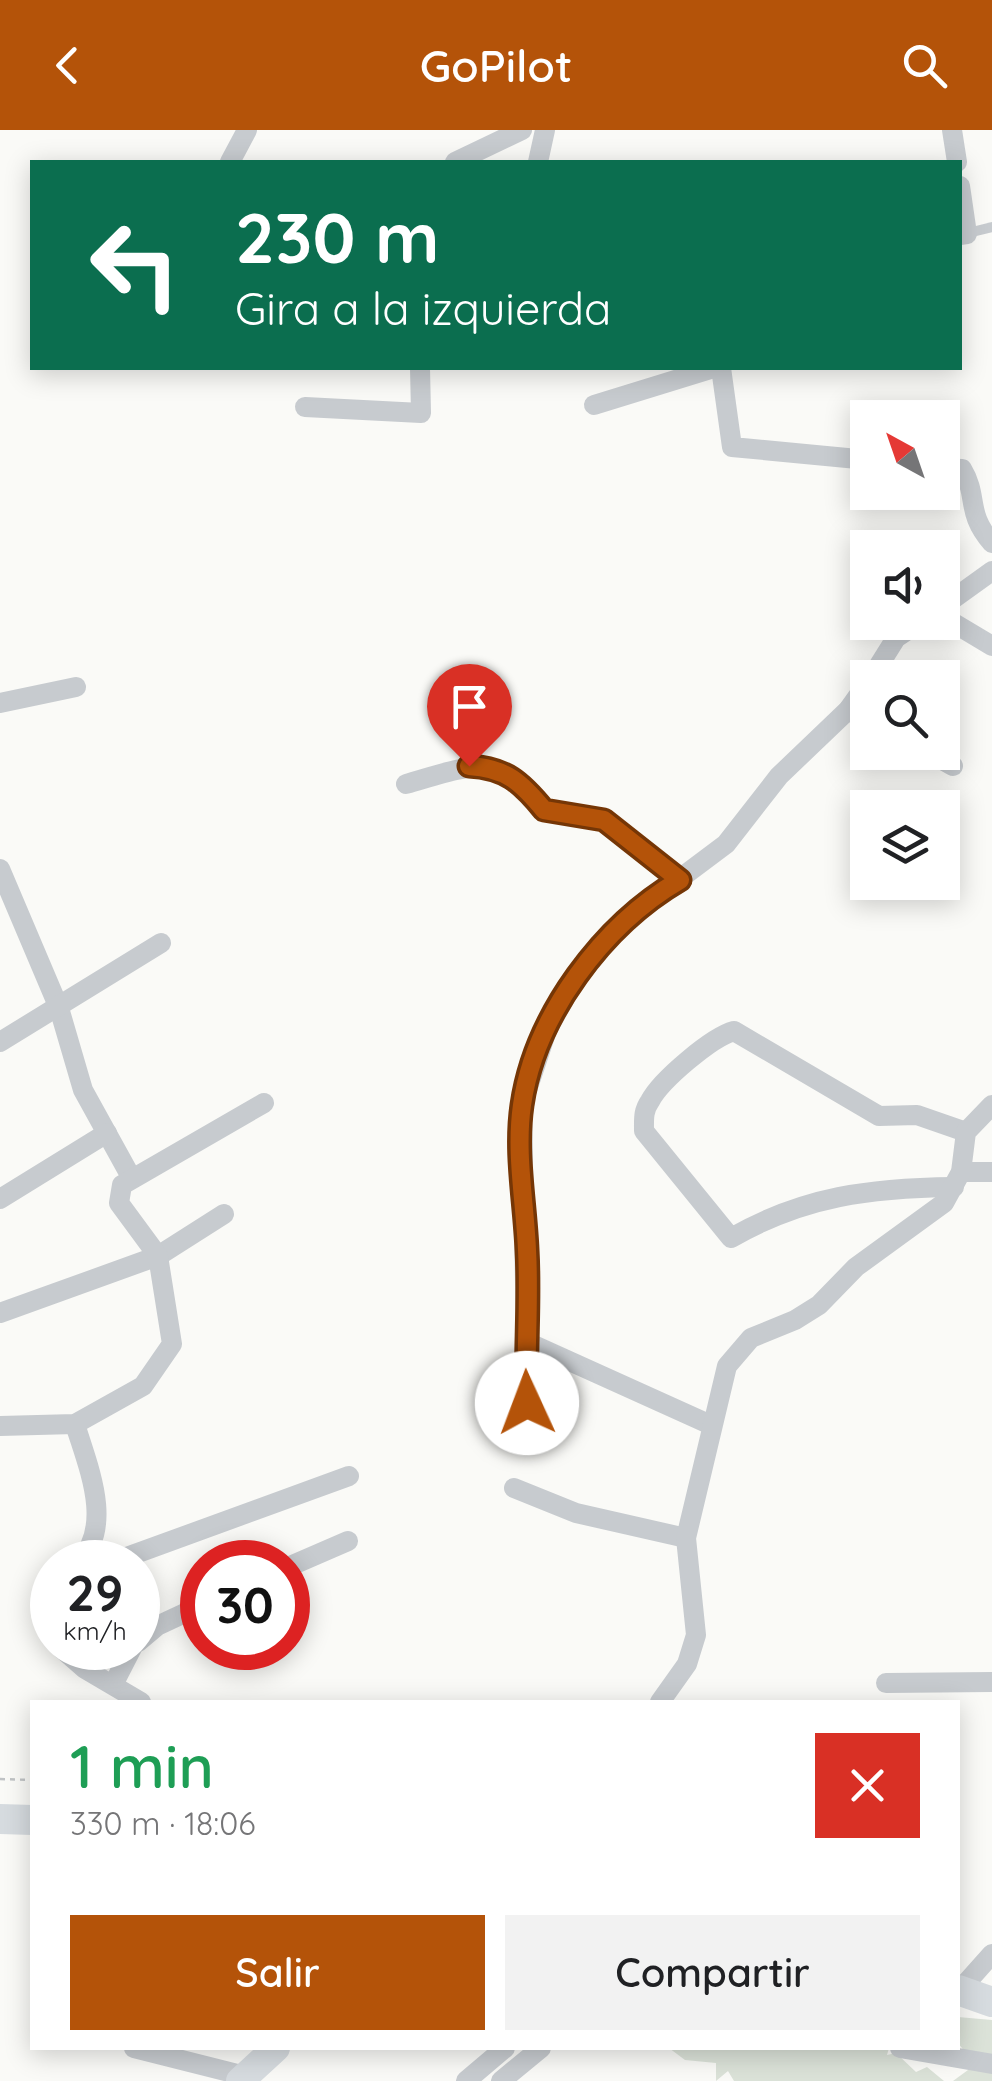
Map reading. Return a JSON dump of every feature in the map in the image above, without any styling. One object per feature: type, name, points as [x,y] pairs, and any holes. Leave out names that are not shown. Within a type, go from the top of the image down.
[{"type":"main road","points":[[0,1820],[30,1820]]},
{"type":"main road","points":[[960,1992],[992,2002]]},
{"type":"main road","points":[[243,2078],[274,2050]]},
{"type":"street","points":[[459,160],[522,130]]},
{"type":"street","points":[[538,160],[546,130]]},
{"type":"street","points":[[952,130],[957,160]]},
{"type":"street","points":[[231,160],[245,135]]},
{"type":"street","points":[[305,408],[421,413],[420,370]]},
{"type":"street","points":[[594,404],[711,370]]},
{"type":"street","points":[[718,370],[732,446],[850,458]]},
{"type":"street","points":[[960,470],[971,490],[972,517],[992,543]]},
{"type":"street","points":[[960,594],[992,570]]},
{"type":"street","points":[[960,627],[992,646]]},
{"type":"street","points":[[0,703],[76,687]]},
{"type":"street","points":[[527,1403],[528,1252],[520,1159],[522,1105],[547,1030],[595,953],[626,919],[726,844],[779,776],[850,722]]},
{"type":"street","points":[[406,784],[469,766],[497,768],[520,781],[544,810],[604,820],[680,880]]},
{"type":"street","points":[[0,868],[59,1008],[83,1090],[132,1177]]},
{"type":"street","points":[[0,1042],[161,944]]},
{"type":"street","points":[[966,1132],[916,1115],[878,1116],[734,1030],[719,1035],[678,1072],[652,1096],[644,1113],[644,1131],[731,1238],[776,1212],[847,1194],[992,1172]]},
{"type":"street","points":[[0,1426],[75,1424],[144,1386],[170,1352],[158,1256],[119,1203],[122,1185],[264,1102]]},
{"type":"street","points":[[661,1700],[688,1664],[696,1635],[686,1538],[728,1366],[751,1338],[796,1320],[818,1305],[856,1268],[932,1215],[957,1180],[966,1132],[992,1106]]},
{"type":"street","points":[[0,1199],[107,1133]]},
{"type":"street","points":[[0,1313],[158,1256],[224,1214]]},
{"type":"street","points":[[525,1341],[711,1425]]},
{"type":"street","points":[[75,1424],[93,1487],[98,1533],[93,1540]]},
{"type":"street","points":[[160,1545],[349,1476]]},
{"type":"street","points":[[514,1488],[576,1513],[686,1538]]},
{"type":"street","points":[[310,1557],[348,1540]]},
{"type":"street","points":[[85,1670],[138,1700]]},
{"type":"street","points":[[114,1684],[122,1670]]},
{"type":"street","points":[[886,1683],[992,1682]]},
{"type":"street","points":[[960,1989],[992,1954]]},
{"type":"street","points":[[141,2050],[243,2078]]},
{"type":"street","points":[[466,2081],[503,2050]]},
{"type":"street","points":[[501,2081],[539,2050]]},
{"type":"street","points":[[912,2050],[992,2064]]},
{"type":"lane","points":[[963,234],[992,227]]},
{"type":"path","points":[[0,1779],[30,1780]]},
{"type":"shaded area","points":[[960,2017],[992,2020],[992,2081],[953,2081],[968,2070],[970,2058],[960,2046]]},
{"type":"shaded area","points":[[672,2050],[888,2050],[887,2055],[896,2053],[916,2072],[927,2067],[944,2081],[734,2081],[728,2071],[716,2081],[716,2063],[685,2060]]},
{"type":"route","points":[[469,766],[497,768],[520,781],[544,810],[562,816],[588,814],[604,820],[680,880],[626,919],[595,953],[547,1030],[531,1069],[522,1105],[520,1159],[528,1252],[527,1403]]}]
